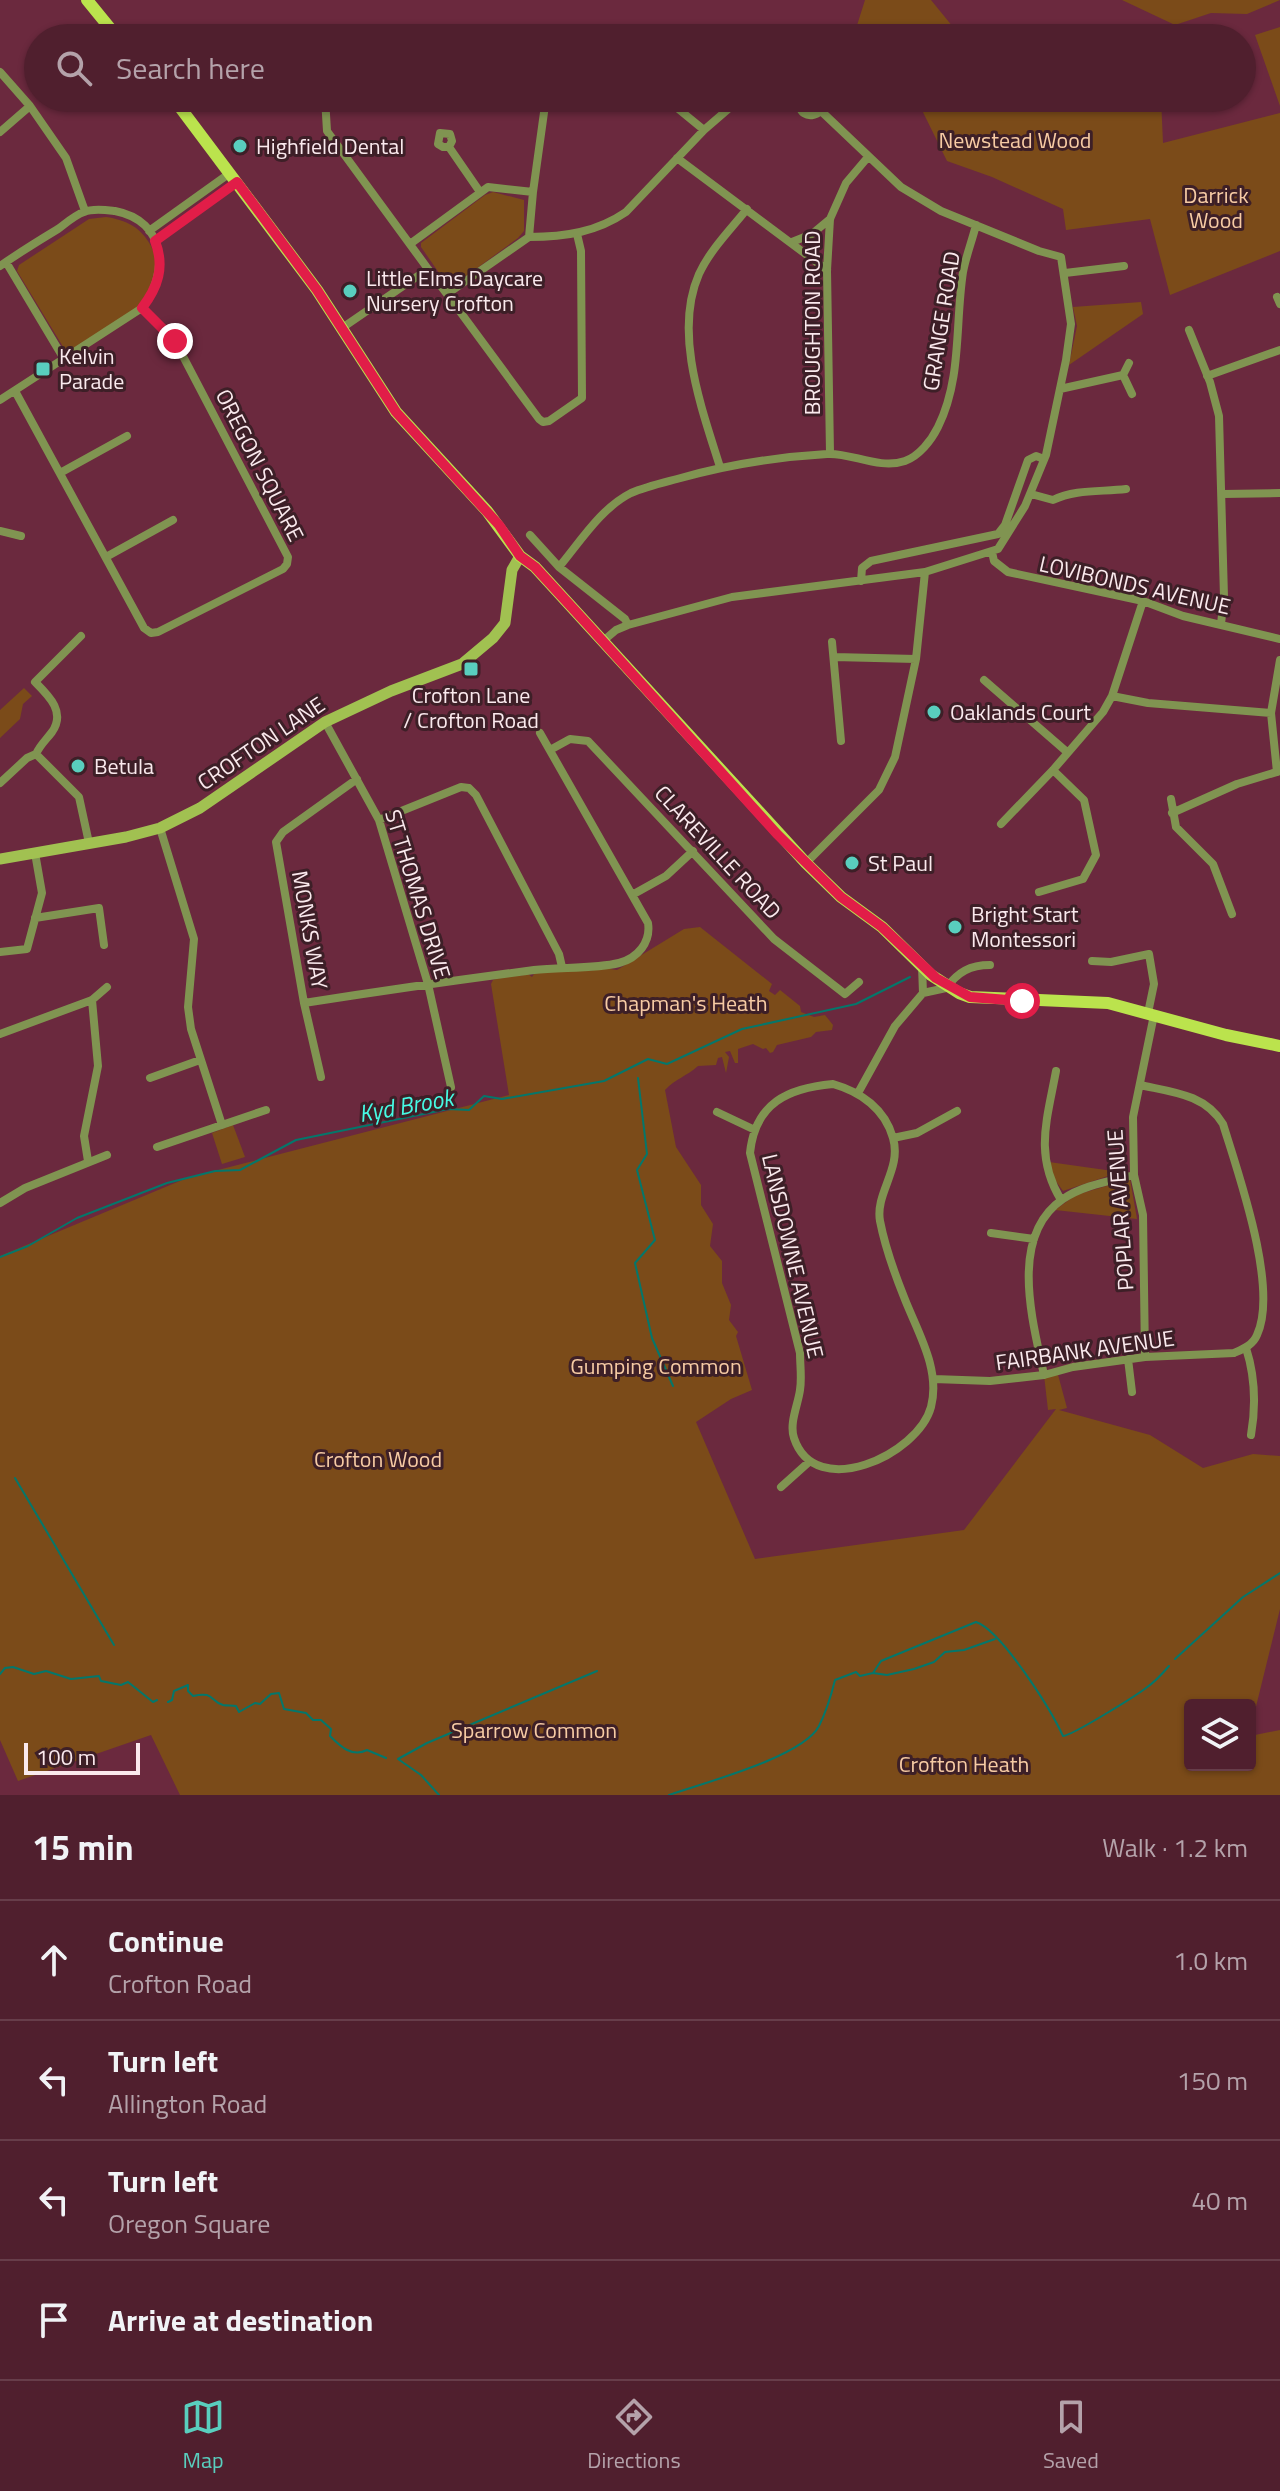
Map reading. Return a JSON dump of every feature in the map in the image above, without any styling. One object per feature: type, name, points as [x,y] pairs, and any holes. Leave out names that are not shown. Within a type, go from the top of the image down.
[{"type":"main road","points":[[87,0],[107,24]]},
{"type":"main road","points":[[184,112],[317,290],[396,412],[499,525],[520,556],[535,567],[806,863],[841,897],[882,927],[948,986],[970,997],[1108,1003],[1226,1035],[1280,1046]]},
{"type":"street","points":[[0,72],[24,99]]},
{"type":"street","points":[[0,132],[24,111]]},
{"type":"street","points":[[34,112],[71,168],[85,211]]},
{"type":"street","points":[[326,112],[327,131],[543,422],[582,398],[581,251],[577,234]]},
{"type":"street","points":[[529,237],[544,112]]},
{"type":"street","points":[[682,112],[704,130]]},
{"type":"street","points":[[447,294],[529,237],[577,234],[613,221],[626,212],[725,112]]},
{"type":"street","points":[[801,112],[815,116],[820,112]]},
{"type":"street","points":[[603,641],[628,625],[732,597],[925,572],[992,552],[1005,540],[1031,494],[1044,459],[1071,324],[1061,257],[941,211],[901,187],[822,112]]},
{"type":"street","points":[[449,147],[480,192]]},
{"type":"street","name":"BROUGHTON ROAD","points":[[830,453],[827,270],[830,219],[846,183],[868,157]]},
{"type":"street","points":[[677,158],[827,270]]},
{"type":"street","points":[[149,231],[234,177]]},
{"type":"street","points":[[155,241],[234,177]]},
{"type":"street","points":[[410,244],[488,187],[533,192]]},
{"type":"street","points":[[720,467],[694,373],[690,334],[691,299],[709,257],[747,209]]},
{"type":"street","points":[[0,400],[15,391],[64,359],[142,308],[152,294],[160,263],[155,241],[149,231],[123,213],[85,211],[3,264],[64,359]]},
{"type":"street","points":[[792,242],[812,234],[830,219]]},
{"type":"street","name":"GRANGE ROAD","points":[[559,567],[604,514],[628,494],[720,467],[830,453],[854,460],[894,464],[907,461],[929,442],[938,427],[952,387],[963,270],[976,225]]},
{"type":"street","points":[[1065,273],[1124,266]]},
{"type":"street","points":[[342,328],[428,269]]},
{"type":"street","name":"OREGON SQUARE","points":[[15,391],[144,628],[151,633],[283,569],[288,557],[175,341],[142,308]]},
{"type":"street","points":[[1189,330],[1219,416],[1224,597],[1221,624]]},
{"type":"street","points":[[1207,376],[1280,350]]},
{"type":"street","points":[[1123,375],[1129,363]]},
{"type":"street","points":[[1060,389],[1123,375]]},
{"type":"street","points":[[1123,375],[1132,394]]},
{"type":"street","points":[[60,473],[127,436]]},
{"type":"street","points":[[861,581],[862,568],[871,561],[998,534],[1005,525],[1028,460],[1036,456],[1044,459]]},
{"type":"street","points":[[1031,494],[1053,500],[1068,492],[1098,493],[1126,489]]},
{"type":"street","points":[[1223,494],[1280,493]]},
{"type":"street","points":[[106,557],[173,520]]},
{"type":"street","points":[[0,531],[21,536]]},
{"type":"street","points":[[530,535],[559,567],[625,619],[628,625]]},
{"type":"street","name":"LOVIBONDS AVENUE","points":[[992,552],[994,561],[1008,572],[1031,579],[1143,601],[1183,616],[1280,639]]},
{"type":"street","name":"CROFTON LANE","points":[[0,859],[160,828],[200,808],[325,722],[391,691],[462,664],[493,638],[505,623],[512,570],[520,556]]},
{"type":"street","points":[[806,863],[879,790],[895,757],[916,659],[925,572]]},
{"type":"street","points":[[1001,824],[1103,712],[1112,696],[1143,601]]},
{"type":"street","points":[[0,783],[27,758],[36,754],[56,725],[55,703],[35,682],[81,636]]},
{"type":"street","points":[[832,642],[841,741]]},
{"type":"street","points":[[834,657],[916,659]]},
{"type":"street","points":[[1172,813],[1237,784],[1279,771],[1271,713],[1280,660]]},
{"type":"street","points":[[984,680],[1067,752]]},
{"type":"street","points":[[1112,696],[1148,703],[1271,713]]},
{"type":"street","name":"ST THOMAS DRIVE","points":[[325,722],[379,820],[428,984],[451,1087]]},
{"type":"street","points":[[540,733],[632,895],[666,876],[693,851]]},
{"type":"street","name":"CLAREVILLE ROAD","points":[[550,750],[570,739],[588,741],[774,939],[845,994],[859,982]]},
{"type":"street","points":[[36,754],[79,797],[89,843]]},
{"type":"street","points":[[1039,892],[1083,879],[1096,855],[1084,800],[1053,770]]},
{"type":"street","name":"MONKS WAY","points":[[357,779],[283,832],[276,842],[304,1003],[562,967],[620,963],[639,952],[648,936],[648,923],[632,895]]},
{"type":"street","points":[[379,820],[461,787],[469,788],[476,795],[559,954],[562,967]]},
{"type":"street","points":[[1171,799],[1176,827],[1213,864],[1232,914]]},
{"type":"street","points":[[160,828],[194,939],[189,1019],[222,1125]]},
{"type":"street","points":[[0,952],[27,949],[42,893],[35,853]]},
{"type":"street","points":[[35,918],[99,908],[104,945]]},
{"type":"street","name":"POPLAR AVENUE","points":[[1092,961],[1111,962],[1149,954],[1154,984],[1133,1117],[1134,1175],[1143,1215],[1145,1357]]},
{"type":"street","points":[[921,965],[923,993]]},
{"type":"street","points":[[781,1487],[810,1461],[830,1470],[875,1461],[916,1435],[932,1405],[934,1379],[889,1259],[879,1217],[895,1164],[893,1138],[877,1108],[858,1093],[895,1026],[923,993],[943,990],[953,978],[972,965],[990,965]]},
{"type":"street","points":[[0,1034],[92,1000],[107,987]]},
{"type":"street","points":[[88,1161],[84,1136],[98,1066],[92,1000]]},
{"type":"street","points":[[304,1003],[321,1077]]},
{"type":"street","points":[[150,1078],[200,1060]]},
{"type":"street","points":[[1056,1071],[1043,1150],[1051,1184],[1061,1200]]},
{"type":"street","name":"LANSDOWNE AVENUE","points":[[810,1461],[800,1452],[792,1430],[801,1387],[800,1353],[750,1153],[755,1130],[772,1105],[803,1086],[833,1084],[858,1093]]},
{"type":"street","points":[[1140,1085],[1197,1099],[1223,1124],[1250,1213],[1264,1305],[1256,1338],[1246,1348],[1251,1364],[1253,1392],[1251,1435]]},
{"type":"street","points":[[157,1147],[266,1110]]},
{"type":"street","points":[[893,1138],[917,1133],[957,1111]]},
{"type":"street","points":[[717,1112],[755,1130]]},
{"type":"street","points":[[0,1203],[25,1188],[107,1155]]},
{"type":"street","points":[[1044,1375],[1028,1287],[1034,1239],[1040,1225],[1061,1200],[1075,1192],[1134,1175]]},
{"type":"street","points":[[991,1233],[1034,1239]]},
{"type":"street","name":"FAIRBANK AVENUE","points":[[934,1379],[990,1381],[1044,1375],[1073,1367],[1128,1359],[1234,1353],[1246,1348]]},
{"type":"street","points":[[1128,1359],[1132,1392]]},
{"type":"green space","points":[[865,0],[931,0],[951,24],[857,24]]},
{"type":"green space","points":[[1122,0],[1280,0],[1247,14],[1211,13],[1173,24]]},
{"type":"green space","points":[[1280,27],[1280,106],[1256,38],[1256,35]]},
{"type":"green space","points":[[923,112],[1162,112],[1163,143],[1280,113],[1280,251],[1170,295],[1150,219],[1066,230],[1063,209],[992,177],[947,161]]},
{"type":"green space","points":[[493,192],[524,200],[524,231],[454,285],[446,283],[421,243]]},
{"type":"green space","points":[[106,217],[132,226],[147,239],[157,265],[155,283],[135,311],[70,353],[65,350],[17,271],[19,265],[89,219]]},
{"type":"green space","points":[[1141,302],[1143,314],[1069,365],[1077,326],[1073,307]]},
{"type":"green space","points":[[24,688],[32,696],[23,704],[20,719],[0,738],[0,710]]},
{"type":"green space","name":"Crofton Wood","points":[[700,927],[772,984],[769,991],[775,995],[780,990],[800,1006],[801,1012],[814,1017],[825,1015],[833,1025],[832,1030],[777,1045],[770,1053],[766,1048],[753,1044],[738,1049],[738,1063],[735,1063],[730,1051],[725,1052],[729,1057],[726,1073],[722,1057],[718,1058],[716,1065],[698,1066],[665,1090],[676,1147],[701,1185],[701,1205],[713,1224],[710,1246],[722,1261],[722,1283],[731,1305],[729,1320],[738,1332],[736,1336],[752,1390],[731,1399],[696,1422],[755,1559],[964,1530],[1056,1409],[1048,1410],[1044,1375],[1057,1371],[1067,1408],[1059,1410],[1150,1435],[1203,1468],[1253,1454],[1280,1456],[1280,1609],[1256,1707],[1256,1699],[1184,1699],[1184,1771],[1256,1771],[1256,1735],[1280,1730],[1280,1795],[180,1795],[151,1735],[18,1781],[0,1740],[0,1256],[187,1178],[509,1095],[491,984],[493,980],[518,973],[519,976],[528,974],[532,977],[536,971],[617,970],[684,929]]},
{"type":"green space","points":[[233,1125],[245,1157],[222,1164],[212,1133]]},
{"type":"green space","points":[[1049,1162],[1120,1172],[1063,1191],[1053,1177]]},
{"type":"green space","points":[[1130,1179],[1137,1219],[1055,1210],[1076,1195]]},
{"type":"waterway","name":"Kyd Brook","points":[[0,1257],[28,1246],[77,1218],[167,1183],[215,1171],[240,1170],[296,1140],[448,1109],[469,1110],[484,1096],[502,1099],[604,1081],[648,1059],[667,1064],[742,1029],[856,1004],[910,977]]},
{"type":"waterway","points":[[638,1078],[647,1154],[637,1170],[655,1240],[635,1263],[652,1338],[673,1386]]},
{"type":"waterway","points":[[15,1478],[114,1645]]},
{"type":"waterway","points":[[1175,1659],[1243,1597],[1280,1573]]},
{"type":"waterway","points":[[669,1795],[751,1768],[794,1748],[819,1726],[835,1680],[856,1672],[860,1676],[873,1673],[881,1661],[976,1622],[987,1628],[1012,1655],[1063,1736],[1139,1693],[1169,1666]]},
{"type":"waterway","points":[[873,1673],[887,1675],[914,1669],[934,1662],[945,1652],[964,1650],[995,1639]]},
{"type":"waterway","points":[[0,1674],[5,1668],[13,1667],[34,1674],[46,1671],[71,1679],[99,1676],[101,1681],[121,1685],[128,1682],[153,1702],[157,1700]]},
{"type":"waterway","points":[[439,1795],[421,1775],[398,1759],[427,1743],[597,1671]]},
{"type":"waterway","points":[[168,1702],[172,1700],[174,1691],[188,1685],[188,1691],[193,1696],[208,1696],[223,1705],[236,1706],[239,1712],[255,1703],[260,1704],[271,1694],[279,1693],[284,1709],[306,1713],[313,1720],[321,1720],[331,1729],[330,1736],[347,1750],[356,1753],[367,1750],[386,1758]]},
{"type":"place","name":"Highfield Dental","points":[[240,146]]},
{"type":"place","name":"Little Elms Daycare Nursery Crofton","points":[[350,291]]},
{"type":"place","name":"Kelvin Parade","points":[[43,369]]},
{"type":"place","name":"Crofton Lane / Crofton Road","points":[[471,669]]},
{"type":"place","name":"Oaklands Court","points":[[934,712]]},
{"type":"place","name":"Betula","points":[[78,766]]},
{"type":"place","name":"St Paul","points":[[852,863]]},
{"type":"place","name":"Bright Start Montessori","points":[[955,927]]},
{"type":"route","points":[[175,341],[142,308],[158,280],[160,263],[155,241],[237,182],[335,316],[396,412],[487,511],[520,556],[535,567],[777,834],[841,897],[882,927],[936,978],[970,997],[1022,1001]]},
{"type":"park label","name":"Newstead Wood","points":[[1015,140]]},
{"type":"park label","name":"Darrick Wood","points":[[1216,208]]},
{"type":"park label","name":"Chapman's Heath","points":[[686,1003]]},
{"type":"park label","name":"Gumping Common","points":[[656,1366]]},
{"type":"park label","name":"Sparrow Common","points":[[534,1730]]},
{"type":"park label","name":"Crofton Heath","points":[[964,1764]]}]
